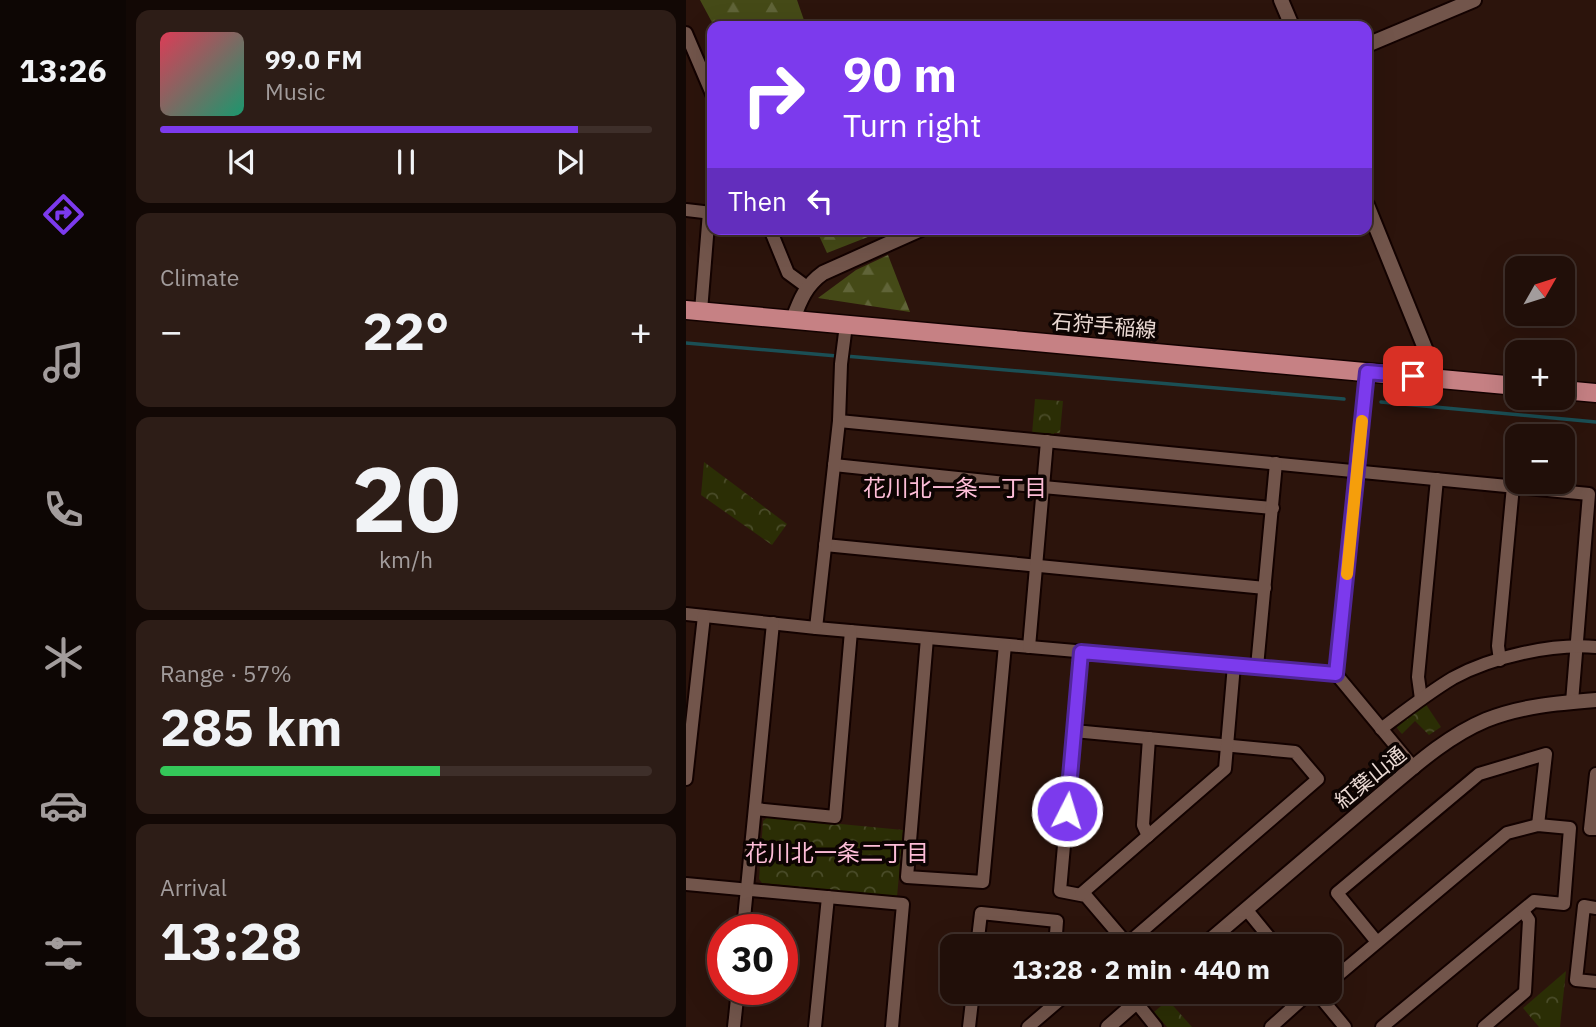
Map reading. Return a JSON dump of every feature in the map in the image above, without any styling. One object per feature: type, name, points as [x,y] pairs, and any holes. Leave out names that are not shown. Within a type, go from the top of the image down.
[{"type":"main road","name":"石狩手稲線","points":[[694,310],[1505,385]]},
{"type":"main road","points":[[1575,391],[1596,393]]},
{"type":"street","points":[[1281,0],[1291,21]]},
{"type":"street","points":[[1372,43],[1474,0]]},
{"type":"street","points":[[686,33],[707,82]]},
{"type":"street","points":[[686,210],[707,213]]},
{"type":"street","points":[[1372,217],[1437,378]]},
{"type":"street","points":[[694,310],[707,235]]},
{"type":"street","points":[[772,235],[788,273],[807,287]]},
{"type":"street","points":[[793,319],[807,287],[823,273],[908,235]]},
{"type":"street","points":[[816,628],[839,421],[841,364],[846,325]]},
{"type":"street","points":[[1367,372],[1336,674],[1414,768]]},
{"type":"street","points":[[839,421],[1505,485]]},
{"type":"street","points":[[1029,647],[1047,441]]},
{"type":"street","points":[[1257,667],[1276,463]]},
{"type":"street","points":[[834,465],[1273,508]]},
{"type":"street","points":[[1421,699],[1418,677],[1437,479]]},
{"type":"street","points":[[1572,702],[1589,494],[1575,493]]},
{"type":"street","points":[[1500,660],[1498,646],[1512,494]]},
{"type":"street","points":[[825,544],[1265,588]]},
{"type":"street","points":[[686,614],[1336,674]]},
{"type":"street","points":[[686,779],[704,616]]},
{"type":"street","points":[[745,914],[773,623]]},
{"type":"street","points":[[755,808],[835,817],[851,631]]},
{"type":"street","points":[[927,638],[907,877],[984,882],[1005,645]]},
{"type":"street","points":[[1381,729],[1455,677],[1500,660],[1576,645],[1596,647]]},
{"type":"street","points":[[1074,731],[1295,752],[1318,779],[1127,944],[1086,896],[1060,891],[1074,731],[1081,652]]},
{"type":"street","points":[[1081,894],[1225,769],[1234,665]]},
{"type":"street","name":"紅葉山通","points":[[1217,934],[1455,736],[1485,720],[1538,705],[1596,700]]},
{"type":"street","points":[[1148,836],[1143,825],[1149,738]]},
{"type":"street","points":[[1377,942],[1337,893],[1479,774],[1546,754],[1538,825]]},
{"type":"street","points":[[1596,774],[1590,829],[1596,829]]},
{"type":"street","points":[[1342,972],[1507,833],[1538,825],[1570,828],[1564,904],[1534,901],[1382,1027]]},
{"type":"street","points":[[686,884],[903,904],[892,1027]]},
{"type":"street","points":[[815,1027],[828,897]]},
{"type":"street","points":[[1596,908],[1584,906],[1576,980],[1596,982]]},
{"type":"street","points":[[1246,909],[1267,934]]},
{"type":"street","points":[[1484,1027],[1525,992],[1529,920],[1523,911]]},
{"type":"street","points":[[979,934],[981,913],[1057,921],[1056,934]]},
{"type":"street","points":[[969,1027],[972,1004]]},
{"type":"street","points":[[1028,1027],[1050,1004]]},
{"type":"street","points":[[1108,1027],[1126,1004]]},
{"type":"street","points":[[1138,1004],[1156,1027]]},
{"type":"street","points":[[1271,1027],[1301,1004]]},
{"type":"street","points":[[1325,1004],[1345,1027]]},
{"type":"street","points":[[734,1027],[736,1005]]},
{"type":"green space","points":[[700,0],[797,0],[804,21],[711,21]]},
{"type":"green space","points":[[819,235],[873,235],[827,253]]},
{"type":"green space","points":[[888,255],[910,312],[818,298],[856,270]]},
{"type":"green space","points":[[1035,399],[1063,401],[1060,433],[1054,433],[1054,436],[1032,434]]},
{"type":"green space","points":[[704,462],[787,524],[772,545],[701,495]]},
{"type":"green space","points":[[1425,703],[1441,727],[1429,735],[1415,721],[1402,734],[1396,723]]},
{"type":"green space","points":[[768,817],[903,830],[897,897],[762,883],[759,879],[763,821]]},
{"type":"green space","points":[[1566,971],[1560,1027],[1539,1027],[1523,1008]]},
{"type":"green space","points":[[1163,1004],[1172,1004],[1192,1027],[1167,1027],[1154,1012]]},
{"type":"waterway","points":[[686,343],[837,356]]},
{"type":"waterway","points":[[845,356],[1344,399]]},
{"type":"waterway","points":[[1381,402],[1596,422]]},
{"type":"slow traffic","points":[[1347,574],[1362,421]]},
{"type":"district","name":"花川北一条一丁目","points":[[955,487]]},
{"type":"district","name":"花川北一条二丁目","points":[[837,852]]},
{"type":"route","points":[[1067,811],[1081,652],[1336,674],[1367,372],[1413,376]]}]
